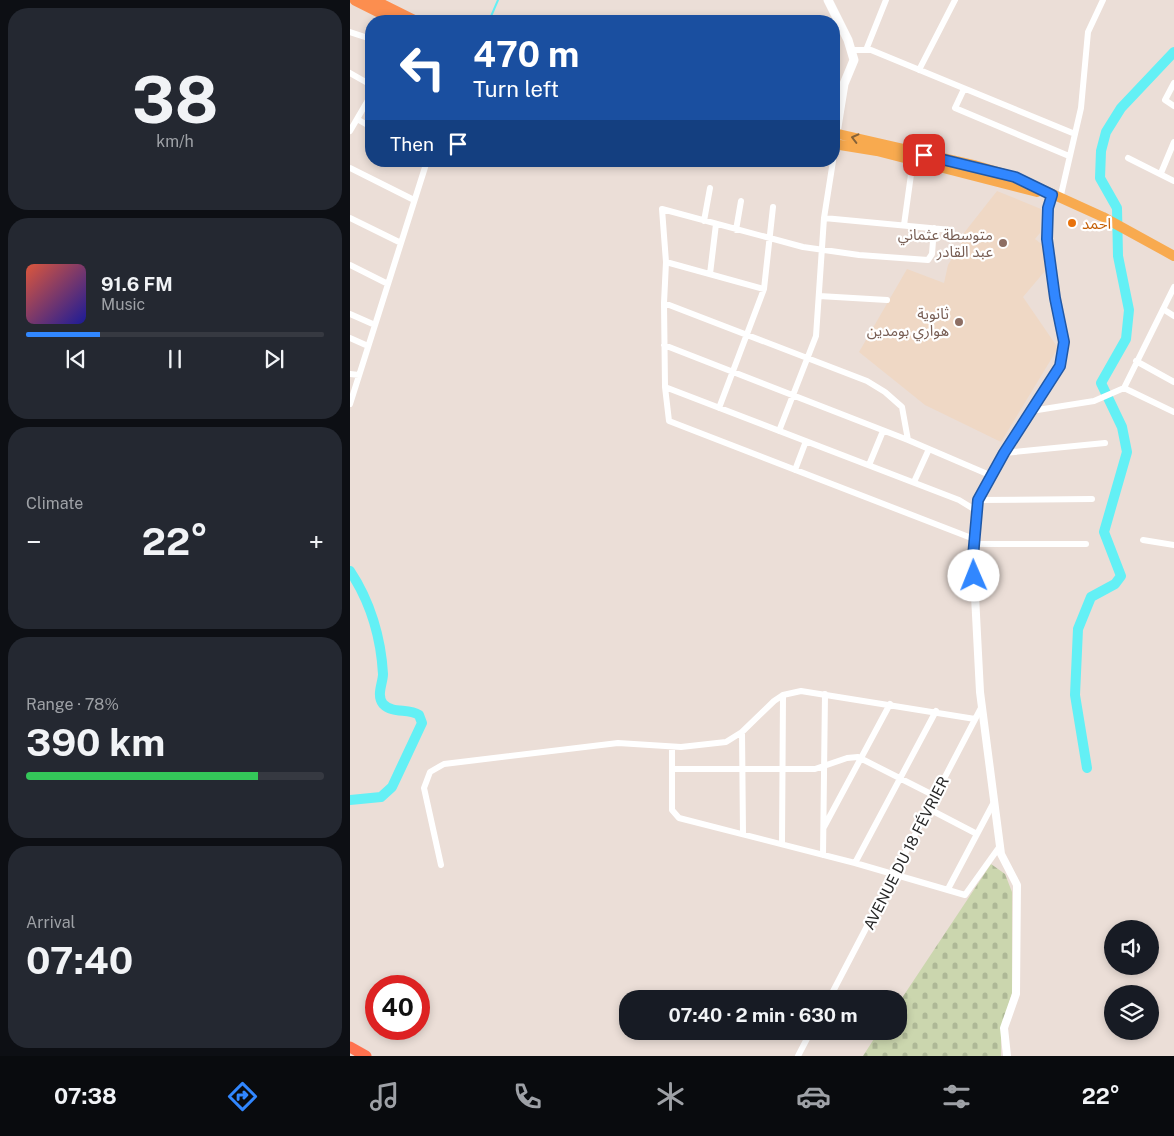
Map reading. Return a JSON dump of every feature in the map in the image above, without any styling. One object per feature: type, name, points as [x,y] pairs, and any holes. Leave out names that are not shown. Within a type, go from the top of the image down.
[{"type":"highway","points":[[355,0],[385,15]]},
{"type":"highway","points":[[374,0],[403,15]]},
{"type":"highway","points":[[350,1048],[366,1056]]},
{"type":"main road","points":[[828,0],[836,15]]},
{"type":"main road","points":[[840,24],[853,50],[854,60],[844,84],[840,106]]},
{"type":"main road","points":[[840,134],[974,165],[1015,177],[1103,217],[1174,256]]},
{"type":"main road","points":[[840,149],[913,160],[1056,197]]},
{"type":"street","points":[[866,50],[886,0]]},
{"type":"street","points":[[919,70],[955,0]]},
{"type":"street","points":[[1007,1056],[1004,1028],[1016,994],[1017,885],[1001,854],[994,802],[982,706],[973,557],[974,542],[978,500],[1004,453],[1060,366],[1064,342],[1055,298],[1047,239],[1048,208],[1056,197],[1069,156],[1081,108],[1088,32],[1103,0]]},
{"type":"street","points":[[350,32],[365,37]]},
{"type":"street","points":[[853,50],[871,50],[1074,134]]},
{"type":"street","points":[[350,72],[365,81]]},
{"type":"street","points":[[1174,83],[1165,100],[1174,106]]},
{"type":"street","points":[[964,89],[955,108],[1069,156]]},
{"type":"street","points":[[350,131],[365,105]]},
{"type":"street","points":[[357,119],[365,124]]},
{"type":"street","points":[[1160,173],[1174,142]]},
{"type":"street","points":[[1128,158],[1174,181]]},
{"type":"street","points":[[904,225],[913,160]]},
{"type":"street","points":[[350,404],[425,167]]},
{"type":"street","points":[[779,431],[816,336],[824,218],[832,167]]},
{"type":"street","points":[[350,168],[414,200]]},
{"type":"street","points":[[704,221],[710,188]]},
{"type":"street","points":[[736,230],[741,201]]},
{"type":"street","points":[[719,408],[764,289],[768,238],[773,207]]},
{"type":"street","points":[[934,228],[932,254],[928,260],[859,255],[822,249],[768,238],[662,209],[666,262],[664,303],[665,387],[670,421],[974,542],[1086,544]]},
{"type":"street","points":[[350,218],[401,243]]},
{"type":"street","points":[[824,218],[951,230]]},
{"type":"street","points":[[710,274],[716,224]]},
{"type":"street","points":[[666,262],[764,289]]},
{"type":"street","points":[[350,265],[388,284]]},
{"type":"street","points":[[1031,411],[1094,401],[1124,388],[1174,287]]},
{"type":"street","points":[[819,296],[887,300]]},
{"type":"street","points":[[664,303],[867,381],[885,392],[902,407],[908,440]]},
{"type":"street","points":[[1163,309],[1174,316]]},
{"type":"street","points":[[350,314],[375,325]]},
{"type":"street","points":[[350,338],[368,346]]},
{"type":"street","points":[[664,345],[908,440],[992,476]]},
{"type":"street","points":[[1136,361],[1174,382]]},
{"type":"street","points":[[350,374],[359,375]]},
{"type":"street","points":[[665,387],[914,482],[959,500],[977,511]]},
{"type":"street","points":[[1124,388],[1174,412]]},
{"type":"street","points":[[869,465],[883,431]]},
{"type":"street","points":[[795,470],[806,441]]},
{"type":"street","points":[[1004,453],[1105,442]]},
{"type":"street","points":[[914,482],[929,449]]},
{"type":"street","points":[[978,500],[1092,499]]},
{"type":"street","points":[[1143,540],[1174,546]]},
{"type":"street","points":[[440,865],[424,788],[430,772],[444,764],[618,743],[672,747],[726,742],[742,732],[774,701],[783,695],[801,691],[936,711],[975,719]]},
{"type":"street","points":[[823,855],[825,694]]},
{"type":"street","points":[[782,844],[783,695]]},
{"type":"street","points":[[824,828],[890,704]]},
{"type":"street","name":"AVENUE DU 18 FÉVRIER","points":[[834,990],[982,706]]},
{"type":"street","points":[[855,863],[936,711]]},
{"type":"street","points":[[742,732],[742,834]]},
{"type":"street","points":[[672,747],[672,810],[675,816],[896,874],[965,895],[1000,846]]},
{"type":"street","points":[[672,769],[815,768],[847,758],[861,758],[935,796]]},
{"type":"street","points":[[948,889],[994,802]]},
{"type":"street","points":[[928,809],[977,834]]},
{"type":"street","points":[[798,1056],[806,1040]]},
{"type":"shaded area","name":"ثانوية هواري بومدين","points":[[997,191],[1041,209],[1040,233],[1035,239],[1044,246],[1045,271],[1023,297],[1058,348],[1001,442],[925,405],[859,352],[907,269],[944,283],[948,265],[963,240],[960,238]]},
{"type":"green space","points":[[991,864],[1005,874],[1012,892],[1012,993],[1001,1029],[1001,1056],[863,1056],[873,1040],[907,1040],[907,990]]},
{"type":"waterway","points":[[492,15],[498,0]]},
{"type":"waterway","points":[[1087,768],[1075,695],[1078,629],[1091,597],[1115,584],[1121,576],[1104,532],[1127,452],[1122,427],[1101,383],[1126,339],[1129,310],[1118,256],[1117,208],[1100,178],[1101,151],[1106,132],[1121,108],[1174,52]]},
{"type":"waterway","points":[[350,571],[369,607],[377,634],[383,674],[380,693],[381,700],[383,704],[391,709],[419,715],[422,723],[392,787],[381,797],[350,800]]},
{"type":"place","name":"احمد","points":[[1072,223]]},
{"type":"place","name":"متوسطة عثماني عبد القادر","points":[[1003,243]]},
{"type":"place","name":"ثانوية هواري بومدين","points":[[959,322]]},
{"type":"route","points":[[924,155],[974,165],[1015,177],[1039,187],[1052,195],[1048,208],[1047,239],[1055,298],[1064,342],[1060,366],[1004,453],[978,500],[973,557],[974,576]]}]
